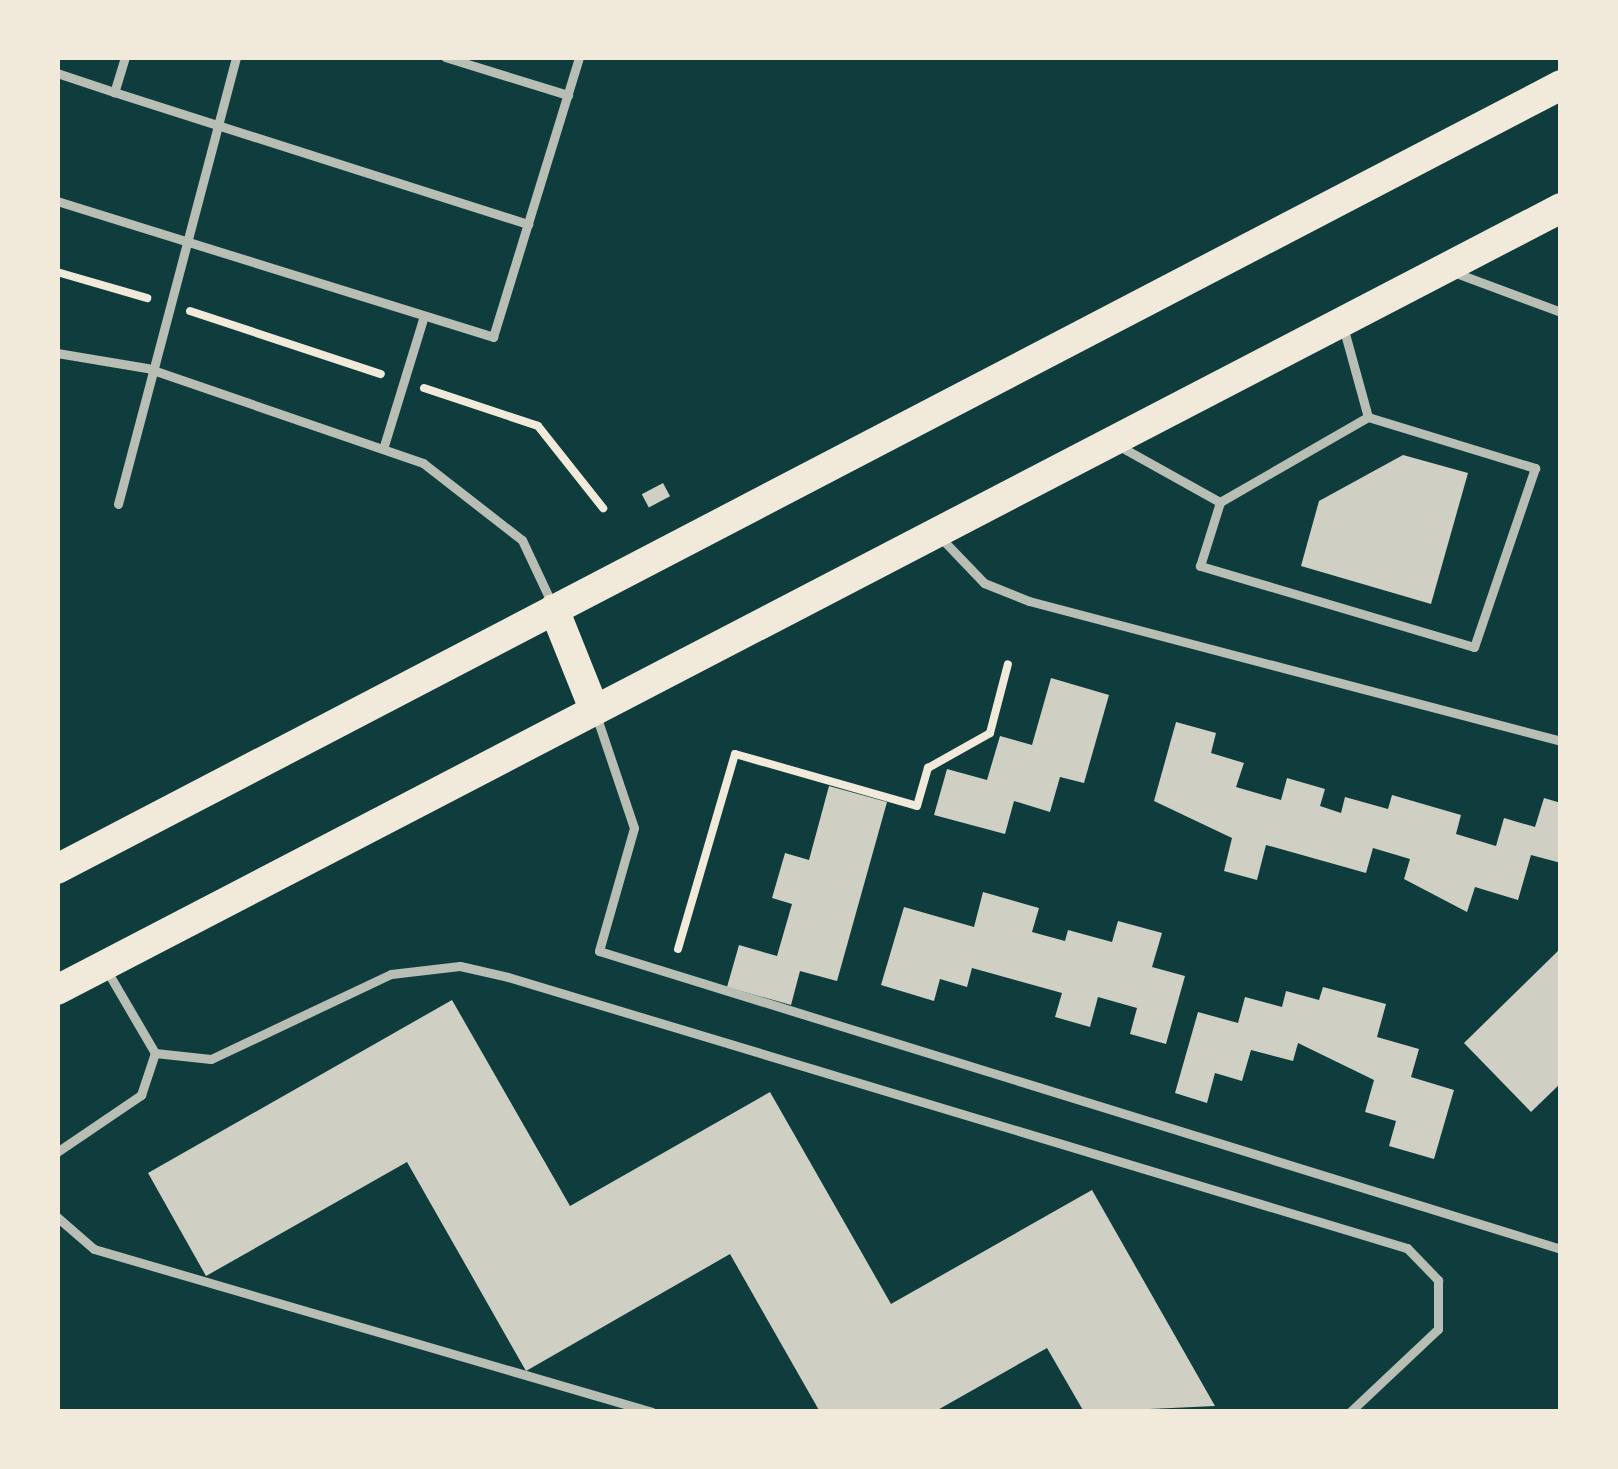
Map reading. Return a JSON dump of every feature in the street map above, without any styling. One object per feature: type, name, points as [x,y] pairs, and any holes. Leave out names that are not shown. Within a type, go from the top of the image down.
[{"type":"main road","points":[[57,869],[1561,85]]},
{"type":"main road","points":[[57,990],[936,532],[1106,438],[1561,208]]},
{"type":"main road","points":[[554,609],[594,709]]},
{"type":"lane","points":[[114,92],[125,57]]},
{"type":"lane","points":[[118,504],[179,240],[236,57]]},
{"type":"lane","points":[[445,57],[568,95]]},
{"type":"lane","points":[[57,201],[493,337],[579,57]]},
{"type":"lane","points":[[57,73],[528,224]]},
{"type":"lane","points":[[1445,269],[1561,312]]},
{"type":"lane","points":[[382,449],[424,316]]},
{"type":"lane","points":[[1341,323],[1368,417]]},
{"type":"lane","points":[[57,353],[147,368],[422,463],[506,524],[554,609]]},
{"type":"lane","points":[[1368,417],[1534,468],[1474,647],[1200,566],[1220,502],[1368,417]]},
{"type":"lane","points":[[1106,438],[1220,502]]},
{"type":"lane","points":[[936,532],[984,583],[1029,601],[1561,741]]},
{"type":"lane","points":[[594,709],[634,828],[599,952],[1561,1249]]},
{"type":"lane","points":[[104,966],[155,1053]]},
{"type":"lane","points":[[155,1053],[211,1059],[355,984],[424,969],[460,966],[598,1004],[1407,1248],[1438,1280],[1438,1329],[1350,1412]]},
{"type":"lane","points":[[57,1152],[140,1095],[155,1053]]},
{"type":"lane","points":[[57,1217],[94,1249],[652,1412]]},
{"type":"path","points":[[57,272],[164,302],[538,426],[603,508]]},
{"type":"path","points":[[671,974],[735,754],[917,806],[928,768],[990,733],[1008,664]]},
{"type":"building","points":[[1403,455],[1468,473],[1431,604],[1301,566],[1319,501]]},
{"type":"building","points":[[663,483],[670,496],[649,508],[642,494]]},
{"type":"building","points":[[1051,678],[1109,695],[1084,783],[1060,777],[1050,812],[1014,801],[1005,834],[934,815],[947,769],[987,780],[1000,736],[1032,745]]},
{"type":"building","points":[[1176,722],[1216,733],[1211,753],[1244,763],[1236,787],[1281,800],[1287,778],[1325,789],[1320,806],[1341,813],[1345,797],[1388,809],[1392,795],[1461,815],[1456,834],[1496,846],[1504,818],[1535,827],[1544,798],[1561,803],[1561,863],[1531,855],[1518,900],[1475,887],[1467,912],[1404,879],[1410,859],[1373,848],[1366,873],[1266,845],[1257,880],[1224,871],[1232,838],[1154,801]]},
{"type":"building","points":[[829,786],[887,802],[837,981],[800,971],[791,1005],[727,987],[739,945],[777,956],[792,904],[772,898],[785,853],[809,860]]},
{"type":"building","points":[[983,892],[1039,908],[1032,932],[1065,941],[1068,930],[1112,942],[1118,921],[1162,933],[1152,967],[1185,976],[1166,1044],[1130,1034],[1137,1008],[1098,997],[1090,1027],[1055,1017],[1062,993],[972,968],[967,987],[940,979],[934,1001],[881,985],[904,907],[974,927]]},
{"type":"building","points":[[1561,948],[1561,1083],[1531,1112],[1464,1043]]},
{"type":"building","points":[[1323,987],[1386,1004],[1377,1037],[1419,1049],[1411,1077],[1454,1090],[1434,1159],[1389,1146],[1396,1121],[1365,1112],[1374,1080],[1298,1043],[1293,1061],[1251,1050],[1242,1081],[1215,1073],[1207,1103],[1175,1093],[1198,1012],[1238,1023],[1245,997],[1282,1007],[1286,991],[1319,1000]]},
{"type":"building","points":[[452,1000],[570,1206],[770,1092],[891,1304],[1092,1190],[1215,1406],[1084,1412],[1047,1348],[934,1412],[820,1412],[730,1254],[526,1371],[407,1162],[206,1276],[148,1173]]}]
